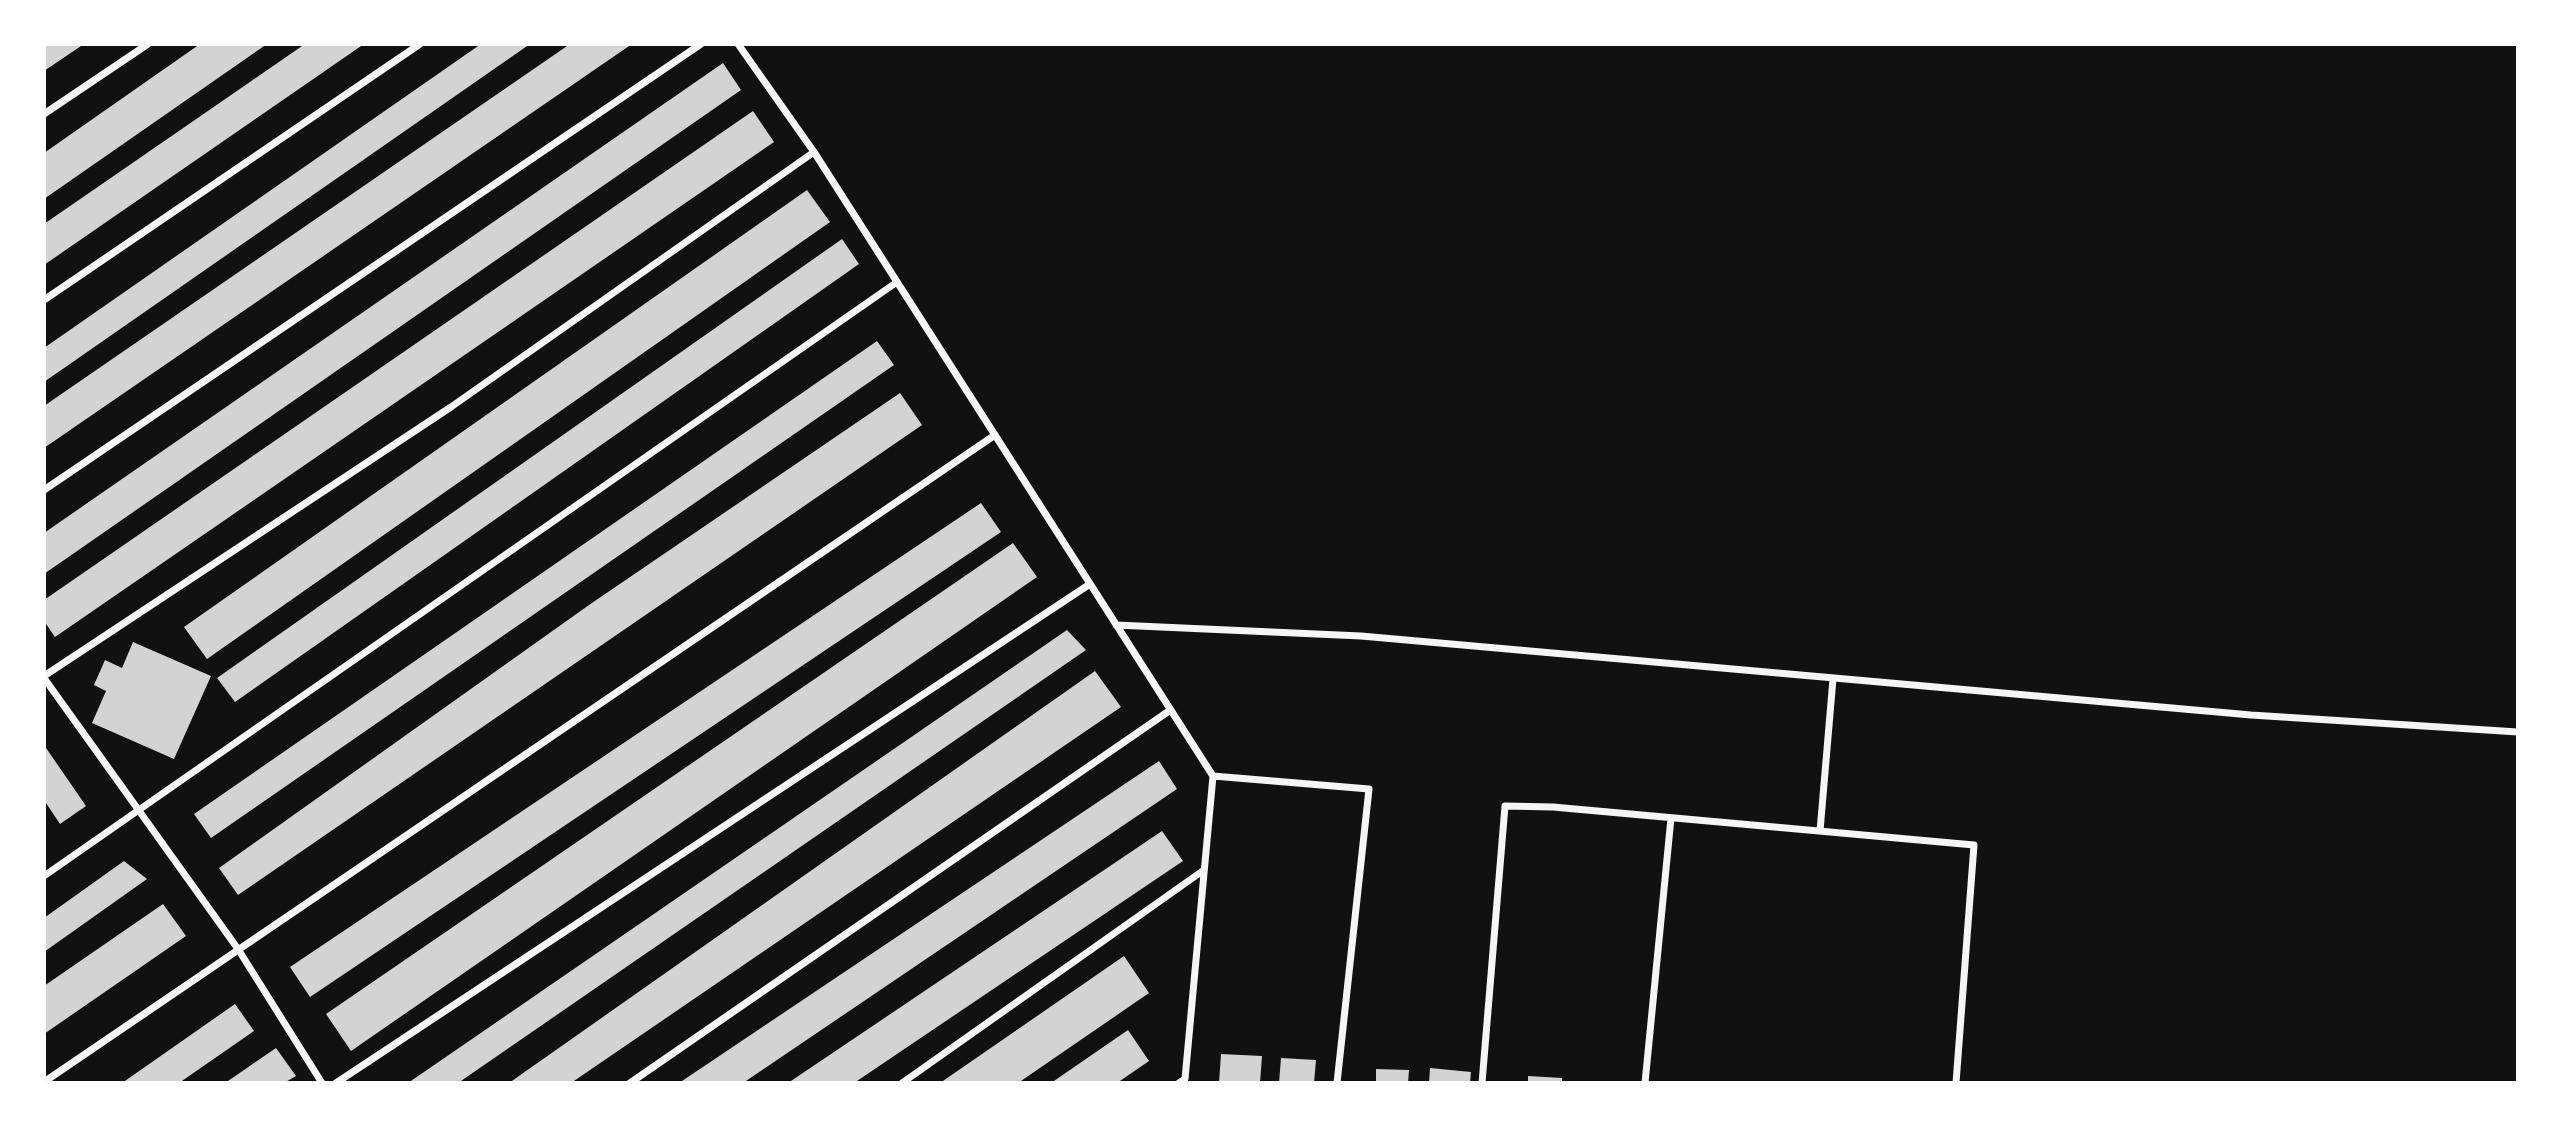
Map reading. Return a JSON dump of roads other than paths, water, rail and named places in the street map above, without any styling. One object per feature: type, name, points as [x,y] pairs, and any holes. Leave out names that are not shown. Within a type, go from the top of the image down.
[{"type":"street","points":[[44,114],[148,44]]},
{"type":"street","points":[[44,300],[420,44]]},
{"type":"street","points":[[44,490],[701,44]]},
{"type":"street","points":[[738,44],[814,152],[1213,776],[1183,1082]]},
{"type":"street","points":[[322,1083],[238,949],[44,677],[452,407],[814,152]]},
{"type":"street","points":[[44,876],[897,282]]},
{"type":"street","points":[[44,1082],[995,435]]},
{"type":"street","points":[[336,1083],[1090,584]]},
{"type":"street","points":[[1116,625],[1361,636],[2237,714],[2518,732]]},
{"type":"street","points":[[1820,831],[1833,679]]},
{"type":"street","points":[[630,1083],[1169,711]]},
{"type":"street","points":[[1213,776],[1369,789],[1336,1083]]},
{"type":"street","points":[[1482,1083],[1505,806],[1974,845],[1956,1083]]},
{"type":"street","points":[[1645,1083],[1671,818]]},
{"type":"street","points":[[902,1083],[1205,870]]}]
